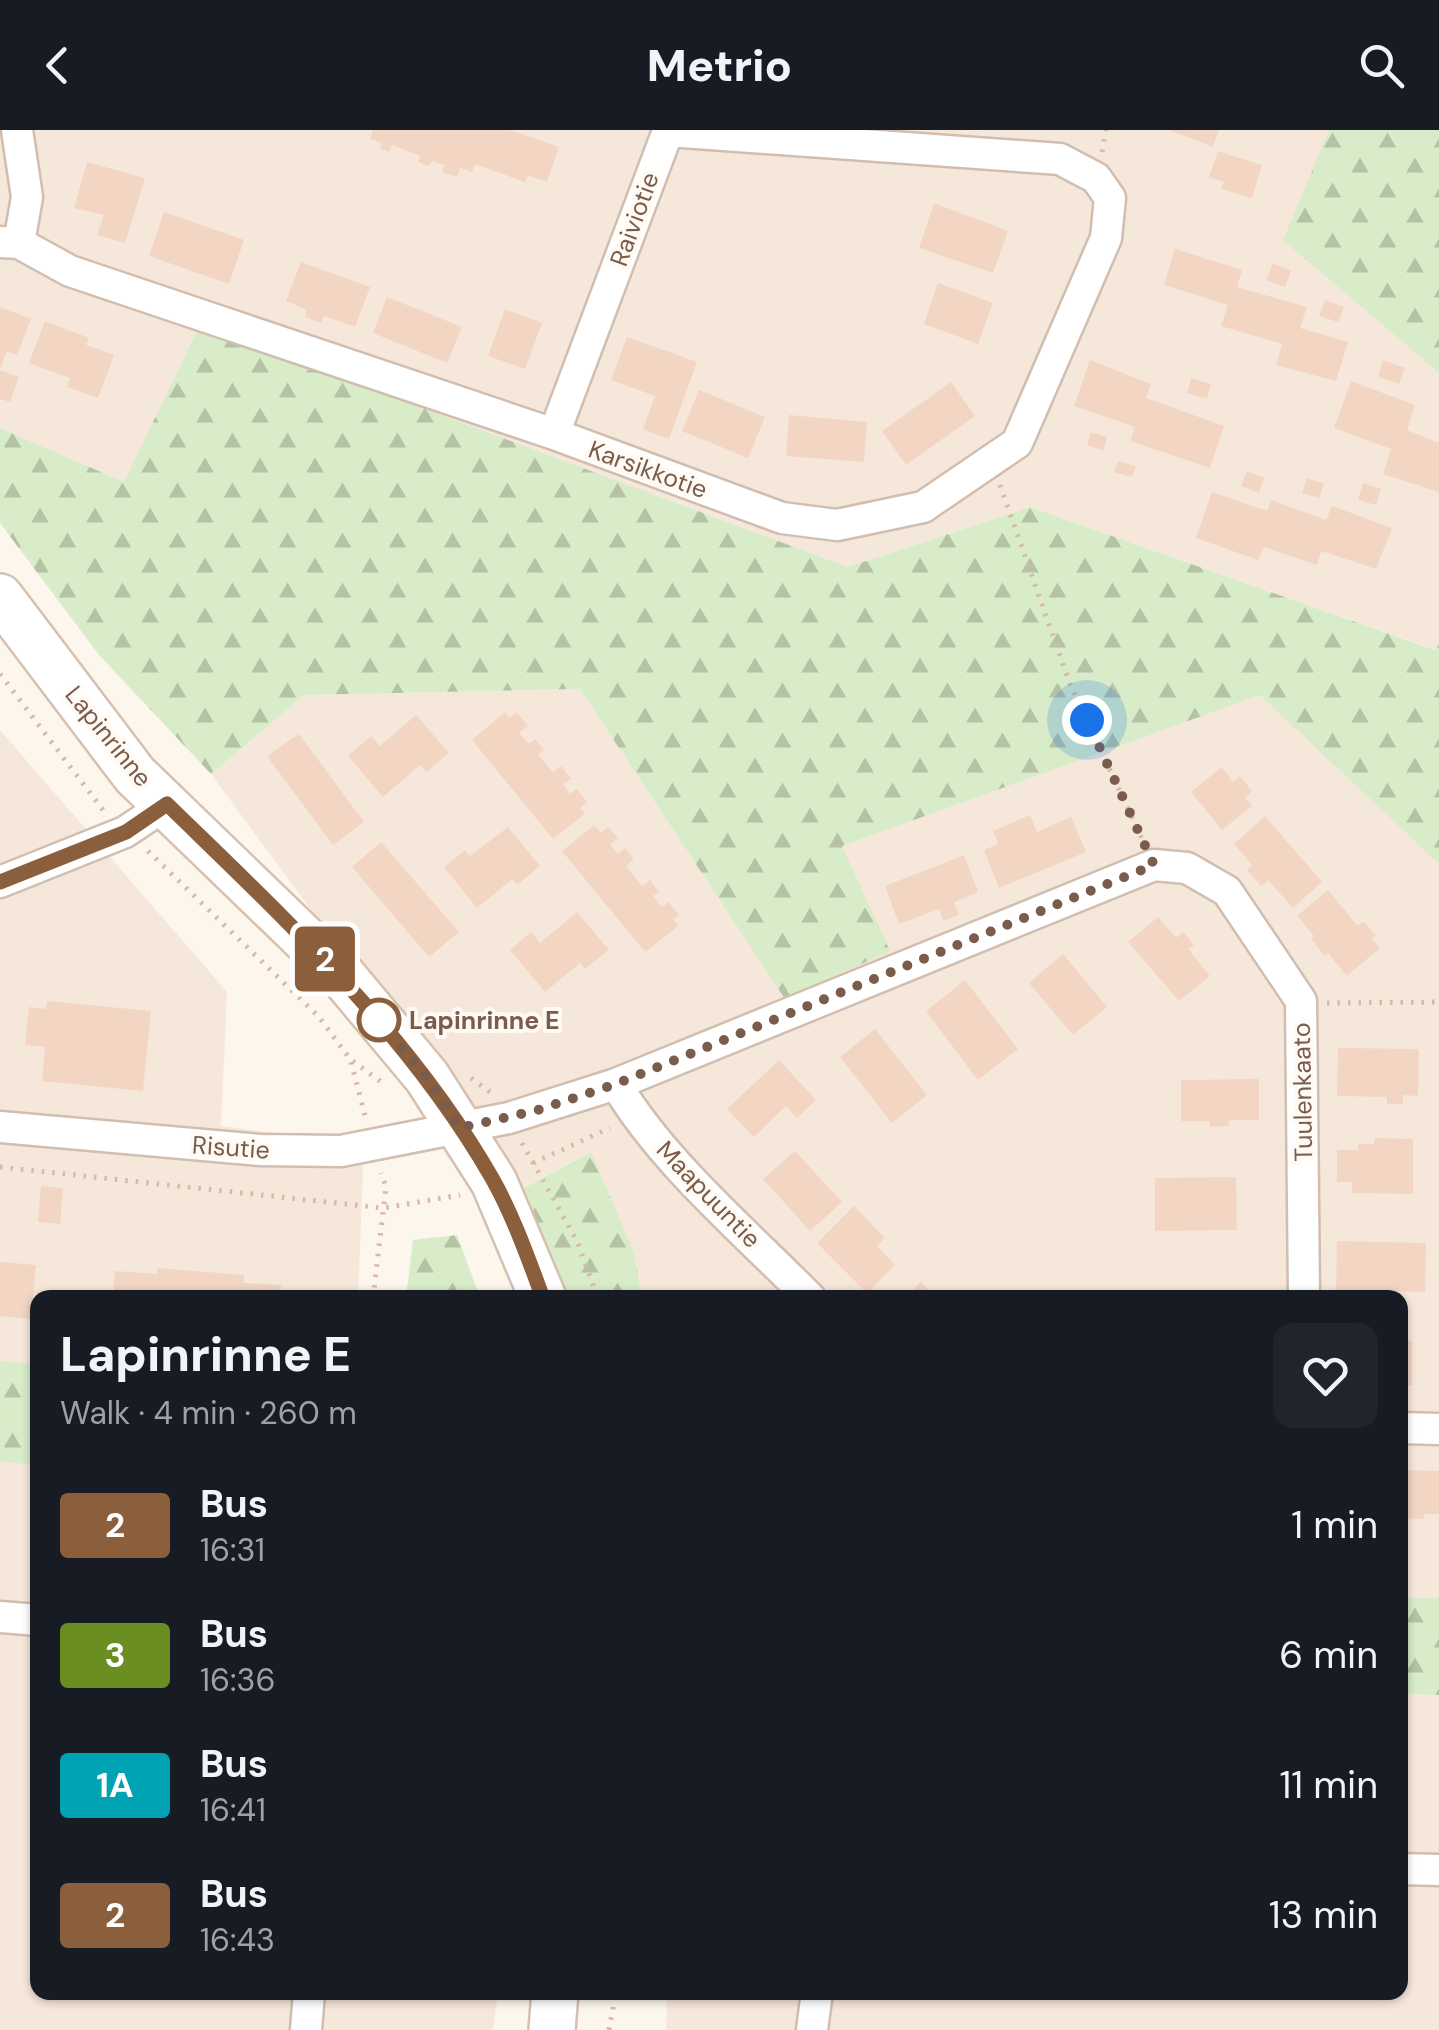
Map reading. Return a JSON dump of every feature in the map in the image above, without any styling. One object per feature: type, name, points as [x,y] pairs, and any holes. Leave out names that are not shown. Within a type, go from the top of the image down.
[{"type":"street","points":[[9,243],[26,197],[17,130]]},
{"type":"street","name":"Raiviotie","points":[[554,434],[667,130],[1060,159],[1096,178]]},
{"type":"street","name":"Karsikkotie","points":[[9,243],[70,271],[554,434],[782,518],[837,525],[923,507],[1017,444],[1106,238],[1110,198],[1096,178]]},
{"type":"street","name":"Lapinrinne","points":[[0,597],[135,775],[340,974],[427,1078],[494,1182],[540,1290]]},
{"type":"street","points":[[0,882],[126,832],[167,804]]},
{"type":"street","points":[[460,1128],[538,1110],[616,1084],[1154,865]]},
{"type":"street","name":"Tuulenkaato","points":[[1154,865],[1186,868],[1228,891],[1302,1002],[1304,1290]]},
{"type":"street","name":"Maapuuntie","points":[[616,1084],[635,1116],[802,1290]]},
{"type":"street","name":"Risutie","points":[[0,1127],[260,1150],[341,1152],[460,1128]]},
{"type":"street","points":[[1408,1428],[1439,1428]]},
{"type":"street","points":[[0,1618],[30,1620]]},
{"type":"street","points":[[1408,1869],[1439,1870]]},
{"type":"street","points":[[306,2030],[308,2000]]},
{"type":"street","points":[[552,2030],[554,2000]]},
{"type":"street","points":[[812,2030],[816,2000]]},
{"type":"path","points":[[992,463],[1070,684],[1154,865]]},
{"type":"path","points":[[0,674],[12,689]]},
{"type":"path","points":[[1302,1002],[1439,1002]]},
{"type":"path","points":[[350,1059],[386,1187],[374,1290]]},
{"type":"path","points":[[0,1167],[383,1208]]},
{"type":"path","points":[[609,2030],[615,2000]]},
{"type":"shaded area","points":[[0,130],[1329,130],[1284,240],[1439,373],[1439,644],[1436,650],[1030,507],[848,567],[201,326],[124,482],[0,428]]},
{"type":"shaded area","points":[[580,689],[785,999],[842,846],[1261,694],[1439,864],[1439,1598],[1408,1598],[1408,1290],[641,1290],[634,1252],[590,1152],[511,1195],[437,1081],[211,774],[304,695]]},
{"type":"shaded area","points":[[0,730],[227,992],[221,1126],[364,1144],[358,1290],[30,1290],[30,1363],[0,1361]]},
{"type":"shaded area","points":[[0,1461],[30,1465],[30,2000],[497,2000],[493,2030],[0,2030]]},
{"type":"shaded area","points":[[1408,1694],[1439,1695],[1439,2030],[666,2030],[667,2000],[1408,2000]]},
{"type":"green space","points":[[1329,130],[1439,130],[1439,373],[1283,240]]},
{"type":"green space","points":[[200,325],[848,567],[1030,507],[1435,650],[1439,644],[1439,864],[1260,695],[842,846],[890,951],[785,999],[580,689],[304,695],[211,774],[99,655],[0,523],[0,428],[124,482]]},
{"type":"green space","points":[[591,1152],[634,1252],[641,1290],[561,1290],[511,1195]]},
{"type":"green space","points":[[457,1235],[477,1290],[407,1290],[413,1240]]},
{"type":"green space","points":[[0,1361],[30,1363],[30,1465],[0,1461]]},
{"type":"green space","points":[[1408,1598],[1439,1598],[1439,1695],[1408,1694]]},
{"type":"building","points":[[373,130],[510,130],[559,147],[547,182],[528,175],[525,182],[475,164],[472,172],[460,168],[457,177],[442,172],[445,165],[432,161],[428,166],[418,162],[420,156],[392,145],[389,152],[380,149],[382,143],[370,139]]},
{"type":"building","points":[[1169,130],[1219,130],[1213,147]]},
{"type":"building","points":[[1218,151],[1262,165],[1252,198],[1221,189],[1224,182],[1209,177]]},
{"type":"building","points":[[87,162],[145,178],[125,243],[97,235],[104,215],[74,208]]},
{"type":"building","points":[[934,203],[1008,231],[993,273],[919,248]]},
{"type":"building","points":[[164,212],[244,240],[229,284],[149,256]]},
{"type":"building","points":[[1175,249],[1242,270],[1237,287],[1307,307],[1300,328],[1348,342],[1336,381],[1276,365],[1282,344],[1221,326],[1228,305],[1164,285]]},
{"type":"building","points":[[301,262],[370,287],[355,327],[324,316],[321,323],[305,317],[307,310],[286,301]]},
{"type":"building","points":[[1273,263],[1291,271],[1285,287],[1266,280]]},
{"type":"building","points":[[938,283],[993,303],[978,344],[924,324]]},
{"type":"building","points":[[387,297],[462,327],[447,363],[373,333]]},
{"type":"building","points":[[1325,300],[1344,307],[1338,322],[1319,316]]},
{"type":"building","points":[[0,307],[31,319],[17,355],[7,351],[0,369]]},
{"type":"building","points":[[505,309],[542,323],[525,369],[488,356]]},
{"type":"building","points":[[45,321],[89,338],[86,345],[114,355],[98,398],[67,387],[70,378],[29,363]]},
{"type":"building","points":[[627,337],[697,362],[669,439],[643,429],[655,396],[611,380]]},
{"type":"building","points":[[1090,360],[1151,384],[1146,398],[1224,426],[1210,468],[1130,441],[1135,427],[1074,406]]},
{"type":"building","points":[[1383,360],[1405,368],[1399,384],[1378,377]]},
{"type":"building","points":[[0,370],[19,377],[10,402],[0,399]]},
{"type":"building","points":[[1191,378],[1211,384],[1207,399],[1187,393]]},
{"type":"building","points":[[1351,381],[1415,405],[1407,430],[1439,443],[1439,492],[1383,474],[1391,449],[1334,428]]},
{"type":"building","points":[[951,382],[975,416],[906,465],[882,431]]},
{"type":"building","points":[[699,390],[765,417],[748,458],[682,431]]},
{"type":"building","points":[[789,415],[867,422],[864,462],[786,456]]},
{"type":"building","points":[[1091,432],[1107,437],[1103,451],[1087,445]]},
{"type":"building","points":[[1118,461],[1136,466],[1132,477],[1114,472]]},
{"type":"building","points":[[1247,471],[1264,478],[1259,493],[1241,486]]},
{"type":"building","points":[[1307,478],[1324,484],[1319,498],[1302,493]]},
{"type":"building","points":[[1363,483],[1381,489],[1376,505],[1358,500]]},
{"type":"building","points":[[1212,492],[1267,511],[1271,500],[1326,520],[1332,506],[1392,528],[1376,569],[1321,551],[1317,565],[1264,547],[1258,560],[1196,538]]},
{"type":"building","points":[[505,712],[509,718],[517,712],[528,726],[519,733],[529,744],[535,739],[544,750],[538,755],[553,772],[561,766],[571,779],[563,784],[570,794],[577,789],[587,802],[580,808],[585,814],[553,839],[472,740]]},
{"type":"building","points":[[416,715],[449,753],[426,772],[420,765],[383,797],[348,756],[371,736],[380,746]]},
{"type":"building","points":[[299,734],[364,822],[333,845],[267,756]]},
{"type":"building","points":[[1222,767],[1233,782],[1240,776],[1252,791],[1245,798],[1252,806],[1222,830],[1191,792]]},
{"type":"building","points":[[1030,815],[1037,832],[1071,817],[1086,852],[999,888],[984,850],[998,844],[993,831]]},
{"type":"building","points":[[1265,816],[1322,882],[1293,908],[1268,880],[1261,886],[1247,870],[1252,865],[1234,844]]},
{"type":"building","points":[[594,825],[601,833],[608,827],[618,838],[610,845],[618,854],[625,848],[634,859],[626,866],[642,886],[650,880],[659,892],[653,896],[662,907],[668,902],[679,915],[673,919],[678,926],[645,952],[562,851]]},
{"type":"building","points":[[508,827],[540,866],[517,885],[512,879],[477,908],[444,867],[465,850],[470,856]]},
{"type":"building","points":[[381,842],[459,932],[429,957],[352,867]]},
{"type":"building","points":[[964,855],[978,892],[954,902],[959,915],[943,921],[939,909],[899,924],[885,886]]},
{"type":"building","points":[[1328,890],[1357,925],[1364,922],[1380,948],[1347,976],[1328,953],[1325,956],[1297,916]]},
{"type":"building","points":[[577,912],[609,950],[585,969],[580,963],[545,992],[510,950],[531,932],[540,943]]},
{"type":"building","points":[[1158,917],[1176,938],[1183,932],[1194,945],[1188,949],[1210,976],[1179,1001],[1128,942]]},
{"type":"building","points":[[1063,954],[1107,1007],[1073,1035],[1029,983]]},
{"type":"building","points":[[965,980],[1018,1049],[978,1080],[926,1011]]},
{"type":"building","points":[[47,1001],[151,1011],[143,1091],[42,1081],[45,1047],[25,1045],[29,1007],[46,1009]]},
{"type":"building","points":[[875,1029],[927,1095],[892,1123],[840,1057]]},
{"type":"building","points":[[1338,1048],[1419,1049],[1418,1096],[1403,1095],[1403,1104],[1387,1104],[1387,1097],[1337,1096]]},
{"type":"building","points":[[779,1060],[816,1100],[797,1118],[786,1106],[754,1137],[727,1109]]},
{"type":"building","points":[[1259,1079],[1259,1120],[1229,1120],[1229,1126],[1210,1127],[1210,1121],[1181,1121],[1181,1080]]},
{"type":"building","points":[[1375,1138],[1413,1139],[1413,1194],[1352,1193],[1352,1182],[1337,1182],[1337,1150],[1358,1150],[1358,1144],[1374,1144]]},
{"type":"building","points":[[795,1151],[842,1202],[810,1231],[763,1179]]},
{"type":"building","points":[[1236,1177],[1237,1230],[1155,1231],[1155,1178]]},
{"type":"building","points":[[41,1186],[63,1188],[60,1224],[38,1222]]},
{"type":"building","points":[[854,1206],[885,1238],[877,1246],[895,1265],[870,1290],[864,1290],[817,1243]]},
{"type":"building","points":[[1337,1241],[1426,1243],[1425,1292],[1336,1290]]},
{"type":"building","points":[[0,1262],[36,1265],[34,1290],[30,1290],[30,1319],[0,1316]]},
{"type":"building","points":[[157,1268],[244,1275],[244,1283],[281,1285],[281,1290],[114,1290],[115,1271],[157,1274]]},
{"type":"building","points":[[1408,1341],[1412,1341],[1412,1385],[1408,1385]]},
{"type":"building","points":[[1408,1470],[1439,1471],[1439,1514],[1424,1514],[1424,1519],[1408,1518]]},
{"type":"bus line","name":"2","points":[[0,882],[126,832],[167,804],[340,974],[427,1078],[494,1182],[540,1290]]},
{"type":"place","name":"Lapinrinne E","points":[[379,1020]]},
{"type":"route","points":[[379,1020],[427,1078],[460,1128],[538,1110],[616,1084],[1154,865],[1087,720]]}]
